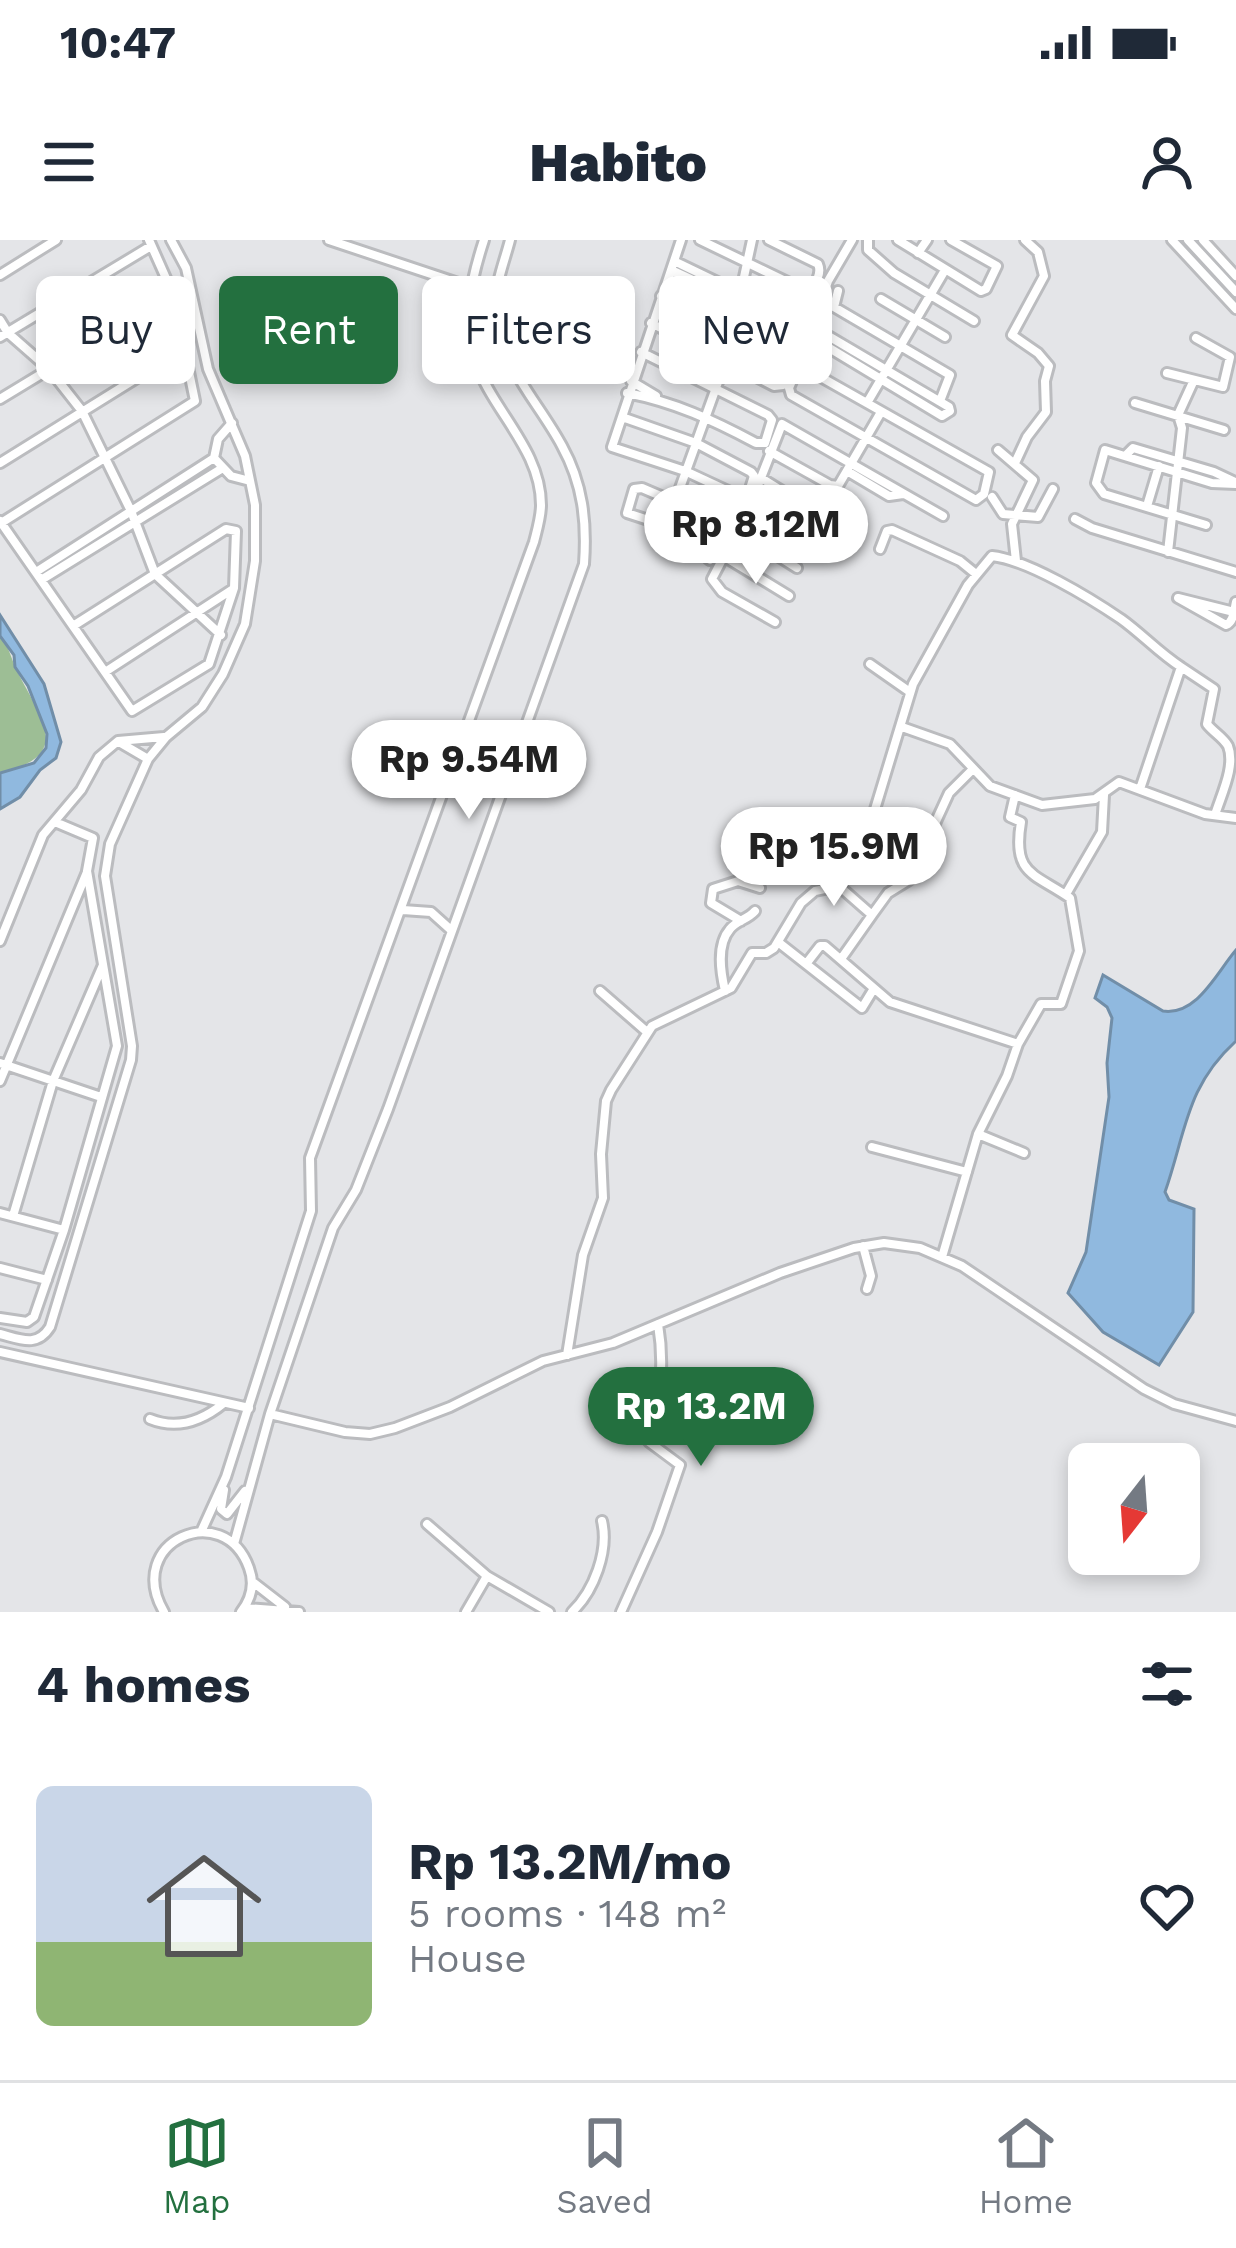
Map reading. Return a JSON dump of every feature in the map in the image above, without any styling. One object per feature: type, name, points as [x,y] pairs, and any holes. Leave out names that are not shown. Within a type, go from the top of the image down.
[{"type":"street","points":[[0,274],[56,240]]},
{"type":"street","points":[[0,1334],[30,1342],[50,1327],[131,1060],[105,876],[116,827],[148,759],[213,693],[245,624],[255,561],[250,482],[232,422],[208,369],[186,268],[171,240]]},
{"type":"street","points":[[329,240],[437,276]]},
{"type":"street","points":[[473,276],[484,240]]},
{"type":"street","points":[[234,1544],[270,1414],[333,1228],[356,1190],[584,564],[586,529],[580,488],[563,447],[508,362],[499,335],[495,301],[510,240]]},
{"type":"street","points":[[668,276],[681,240]]},
{"type":"street","points":[[700,240],[808,290],[819,272],[818,264],[769,240]]},
{"type":"street","points":[[742,276],[752,240]]},
{"type":"street","points":[[831,276],[852,240]]},
{"type":"street","points":[[898,240],[981,291],[988,288],[997,266],[951,240]]},
{"type":"street","points":[[918,253],[927,240]]},
{"type":"street","points":[[1015,463],[1027,437],[1043,421],[1049,366],[1012,335],[1045,276],[1038,252],[1025,240]]},
{"type":"street","points":[[1172,240],[1236,309]]},
{"type":"street","points":[[1188,240],[1236,292]]},
{"type":"street","points":[[1203,240],[1236,276]]},
{"type":"street","points":[[4,335],[150,243],[165,276]]},
{"type":"street","points":[[868,245],[929,296],[974,321]]},
{"type":"street","points":[[672,265],[695,276]]},
{"type":"street","points":[[867,404],[945,269]]},
{"type":"street","points":[[838,291],[833,307],[950,375],[940,401]]},
{"type":"street","points":[[881,299],[945,337]]},
{"type":"street","points":[[635,369],[659,301]]},
{"type":"street","points":[[0,320],[4,335],[36,359]]},
{"type":"street","points":[[651,323],[659,327]]},
{"type":"street","points":[[1167,373],[1222,388],[1230,357],[1196,338]]},
{"type":"street","points":[[832,345],[946,416],[949,406],[883,376]]},
{"type":"street","points":[[641,352],[772,418],[738,532],[721,555],[710,560],[681,535],[629,515],[627,509],[636,487],[676,499],[726,524],[729,531],[721,555],[713,574],[713,584],[775,622]]},
{"type":"street","points":[[803,367],[983,470],[991,476],[984,494],[976,500],[867,436],[794,396],[789,388],[796,370],[803,367]]},
{"type":"street","points":[[0,399],[36,377]]},
{"type":"street","points":[[1168,552],[1182,428],[1178,415],[1194,380]]},
{"type":"street","points":[[635,383],[662,400]]},
{"type":"street","points":[[61,384],[82,411],[106,459],[155,574],[220,635]]},
{"type":"street","points":[[0,463],[126,384]]},
{"type":"street","points":[[73,626],[232,529],[238,537],[234,588],[209,664],[132,711],[38,576],[1,522],[193,403],[192,384]]},
{"type":"street","points":[[201,1532],[226,1478],[311,1211],[310,1158],[535,542],[541,504],[533,462],[489,384]]},
{"type":"street","points":[[630,384],[612,447],[685,471],[747,502],[806,540]]},
{"type":"street","points":[[676,499],[717,384]]},
{"type":"street","points":[[626,393],[705,416],[834,487],[881,412]]},
{"type":"street","points":[[1136,403],[1224,430]]},
{"type":"street","points":[[622,417],[696,443],[819,514]]},
{"type":"street","points":[[232,422],[218,439],[214,458],[220,469],[250,482]]},
{"type":"street","points":[[766,448],[781,425],[786,425],[889,496],[904,493],[943,516]]},
{"type":"street","points":[[1126,455],[1133,448],[1236,484]]},
{"type":"street","points":[[1178,466],[1159,466],[1105,450],[1096,486],[1111,497],[1206,525]]},
{"type":"street","points":[[998,451],[1031,476],[1033,484],[1011,528],[1016,561]]},
{"type":"street","points":[[38,576],[214,458]]},
{"type":"street","points":[[1147,506],[1159,466]]},
{"type":"street","points":[[132,516],[220,469]]},
{"type":"street","points":[[992,497],[998,511],[1039,517],[1053,489]]},
{"type":"street","points":[[1075,519],[1235,572]]},
{"type":"street","points":[[880,549],[892,530],[960,561],[976,574]]},
{"type":"street","points":[[738,532],[797,568]]},
{"type":"street","points":[[721,555],[789,596]]},
{"type":"street","points":[[567,1355],[584,1255],[603,1198],[606,1101],[647,1032],[725,991],[752,953],[771,952],[808,896],[839,886],[854,871],[910,692],[976,574],[992,556],[1016,561],[1122,620],[1214,689],[1207,724],[1226,741],[1232,765],[1215,815]]},
{"type":"street","points":[[105,672],[234,588]]},
{"type":"street","points":[[1178,598],[1235,607],[1229,625],[1222,625],[1178,598]]},
{"type":"street","points":[[870,664],[910,692]]},
{"type":"street","points":[[1140,790],[1181,667]]},
{"type":"street","points":[[902,727],[950,743],[990,786],[1042,806],[1104,795],[1118,782],[1236,818]]},
{"type":"street","points":[[0,940],[40,842],[81,790],[98,757],[118,741],[166,737]]},
{"type":"street","points":[[118,741],[148,759]]},
{"type":"street","points":[[456,763],[485,782],[507,782]]},
{"type":"street","points":[[841,959],[888,893],[909,880],[949,793],[972,770]]},
{"type":"street","points":[[942,1257],[978,1134],[1018,1044],[1040,1004],[1060,1004],[1078,956],[1070,898],[1028,874],[1019,841],[1021,822],[1010,817],[1015,795]]},
{"type":"street","points":[[1066,894],[1102,832],[1104,795]]},
{"type":"street","points":[[0,1081],[3,1064],[87,871],[94,838],[55,822]]},
{"type":"street","points":[[0,1318],[27,1322],[34,1317],[117,1046],[87,871]]},
{"type":"street","points":[[741,921],[711,903],[710,894],[728,881],[760,887]]},
{"type":"street","points":[[839,886],[872,915]]},
{"type":"street","points":[[403,910],[431,912],[451,930]]},
{"type":"street","points":[[725,991],[723,943],[728,931],[755,911]]},
{"type":"street","points":[[778,942],[862,1008],[873,990]]},
{"type":"street","points":[[806,964],[822,945],[890,1002],[1018,1044]]},
{"type":"street","points":[[13,1216],[53,1082],[104,964]]},
{"type":"street","points":[[600,991],[647,1032]]},
{"type":"street","points":[[3,1064],[100,1097]]},
{"type":"street","points":[[978,1134],[1024,1153]]},
{"type":"street","points":[[872,1147],[968,1172]]},
{"type":"street","points":[[0,1213],[64,1230]]},
{"type":"street","points":[[270,1414],[345,1432],[377,1432],[436,1413],[543,1361],[613,1343],[780,1273],[863,1246],[904,1244],[942,1257],[989,1283],[1144,1389],[1174,1404],[1236,1420]]},
{"type":"street","points":[[863,1246],[871,1276],[867,1289]]},
{"type":"street","points":[[0,1268],[47,1280]]},
{"type":"street","points":[[621,1612],[680,1465],[649,1442],[664,1359],[658,1324]]},
{"type":"street","points":[[0,1352],[249,1408]]},
{"type":"street","points":[[150,1419],[178,1424],[208,1415],[225,1402]]},
{"type":"street","points":[[656,1412],[693,1422]]},
{"type":"street","points":[[226,1478],[224,1513],[231,1513],[249,1485]]},
{"type":"street","points":[[572,1612],[590,1587],[604,1550],[602,1521]]},
{"type":"street","points":[[427,1524],[487,1576],[549,1612]]},
{"type":"street","points":[[164,1612],[155,1597],[157,1561],[183,1535],[201,1532],[234,1544],[248,1563],[253,1582],[243,1610],[299,1612]]},
{"type":"street","points":[[466,1612],[487,1576]]},
{"type":"street","points":[[253,1582],[286,1608]]},
{"type":"green space","points":[[0,636],[46,733],[38,756],[0,773]]},
{"type":"water","points":[[0,615],[44,684],[61,742],[56,758],[40,770],[20,797],[0,809],[0,773],[34,763],[46,748],[47,734],[15,667],[14,655],[0,636]]},
{"type":"water","points":[[1236,950],[1236,1041],[1197,1093],[1165,1192],[1169,1200],[1194,1209],[1193,1312],[1159,1365],[1103,1332],[1068,1293],[1086,1252],[1109,1097],[1112,1018],[1095,998],[1103,975],[1163,1011],[1175,1011],[1196,1000]]}]
